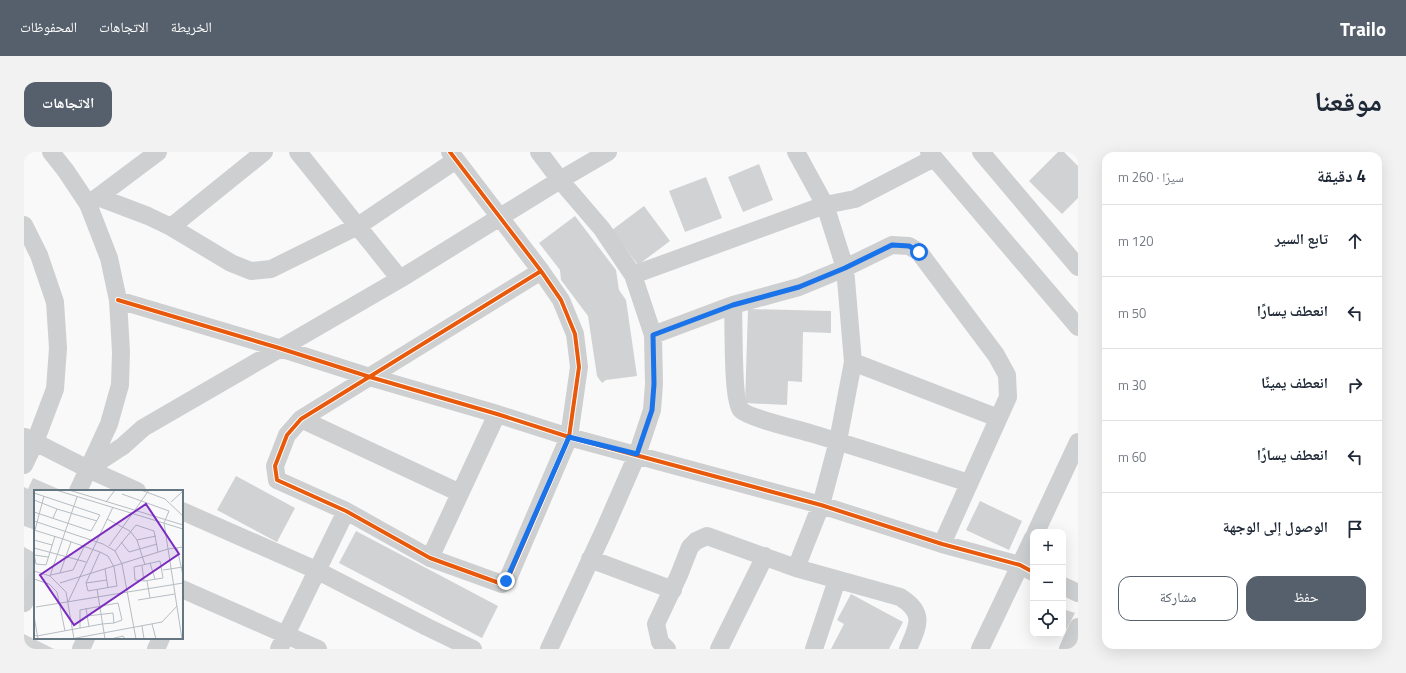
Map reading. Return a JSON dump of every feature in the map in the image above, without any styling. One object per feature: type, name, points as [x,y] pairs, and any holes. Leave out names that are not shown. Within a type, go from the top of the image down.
[{"type":"street","points":[[50,152],[93,200],[109,258],[118,300],[121,352],[120,385],[109,424],[78,490]]},
{"type":"street","points":[[93,200],[158,152]]},
{"type":"street","points":[[171,227],[264,152]]},
{"type":"street","points":[[298,152],[400,279]]},
{"type":"street","points":[[540,152],[560,180],[602,229],[633,275],[653,335],[654,384],[652,410],[637,454],[549,649]]},
{"type":"street","points":[[88,469],[123,446],[143,428],[400,279],[608,152]]},
{"type":"street","points":[[796,152],[825,205],[845,268],[853,362],[838,442],[821,505],[796,568]]},
{"type":"street","points":[[981,152],[1078,266]]},
{"type":"street","points":[[633,275],[825,205],[855,199],[932,155],[1078,327]]},
{"type":"street","points":[[93,200],[148,216],[171,227],[232,263],[251,271],[272,270],[358,226],[453,156],[541,271],[561,300],[575,334],[579,367],[569,437],[505,583],[502,584],[430,558],[346,511],[277,480],[275,466],[287,435],[301,419],[541,271]]},
{"type":"street","points":[[24,225],[39,255],[55,302],[58,348],[55,389],[30,439],[24,465]]},
{"type":"street","points":[[653,335],[733,305],[799,287],[845,268],[892,245],[909,246],[919,252],[996,355],[1006,376],[1008,398],[942,544]]},
{"type":"street","points":[[118,300],[569,437],[637,454],[821,505],[942,544],[1027,568]]},
{"type":"street","points":[[733,305],[736,400],[741,410],[754,417],[969,483]]},
{"type":"street","points":[[853,362],[998,418]]},
{"type":"street","points":[[430,558],[497,414]]},
{"type":"street","points":[[301,419],[460,493]]},
{"type":"street","points":[[30,439],[88,469],[135,490]]},
{"type":"street","points":[[1037,529],[1078,442]]},
{"type":"street","points":[[183,511],[316,570],[427,628],[473,649]]},
{"type":"street","points":[[282,641],[346,511]]},
{"type":"street","points":[[667,649],[660,642],[656,624],[690,548],[696,540],[707,536],[796,568],[900,597],[910,603],[915,610],[918,621],[908,649]]},
{"type":"street","points":[[980,649],[1027,568],[1030,553]]},
{"type":"street","points":[[719,649],[765,556]]},
{"type":"street","points":[[590,559],[672,590]]},
{"type":"street","points":[[814,649],[837,580]]},
{"type":"street","points":[[24,603],[34,582]]},
{"type":"street","points":[[1066,588],[1078,594]]},
{"type":"street","points":[[183,591],[282,641],[318,649]]},
{"type":"street","points":[[1068,649],[1078,627]]},
{"type":"street","points":[[81,649],[86,639]]},
{"type":"street","points":[[156,649],[161,639]]},
{"type":"building","points":[[1058,152],[1064,152],[1078,166],[1078,198],[1062,214],[1029,181]]},
{"type":"building","points":[[759,164],[773,200],[743,212],[728,177]]},
{"type":"building","points":[[706,177],[722,218],[685,232],[669,191]]},
{"type":"building","points":[[644,206],[670,241],[638,265],[612,230]]},
{"type":"building","points":[[575,216],[616,270],[619,290],[626,300],[637,376],[606,380],[602,383],[597,376],[588,316],[561,280],[560,270],[539,243]]},
{"type":"building","points":[[748,309],[831,311],[831,333],[803,332],[802,382],[788,381],[787,405],[745,403]]},
{"type":"building","points":[[236,476],[295,508],[277,542],[217,510]]},
{"type":"building","points":[[33,478],[61,490],[34,490],[34,530],[24,526],[24,487],[28,489]]},
{"type":"building","points":[[980,501],[1022,521],[1009,550],[966,530]]},
{"type":"building","points":[[356,531],[498,606],[482,638],[339,563]]},
{"type":"building","points":[[24,547],[34,552],[34,578],[24,588]]},
{"type":"building","points":[[851,594],[903,622],[889,649],[831,649],[844,624],[837,620]]},
{"type":"building","points":[[1066,610],[1075,613],[1066,630]]},
{"type":"building","points":[[24,634],[54,649],[24,649]]},
{"type":"cycle path","points":[[450,152],[541,271],[561,300],[575,334],[579,367],[569,437],[507,581],[502,584],[430,558],[346,511],[277,480],[275,466],[287,435],[301,419],[541,271]]},
{"type":"cycle path","points":[[118,300],[569,437],[821,505],[942,544],[1020,565],[1030,570]]},
{"type":"route","points":[[506,581],[569,437],[637,454],[652,410],[654,384],[652,353],[653,335],[733,305],[799,287],[845,268],[892,245],[909,246],[919,252]]}]
